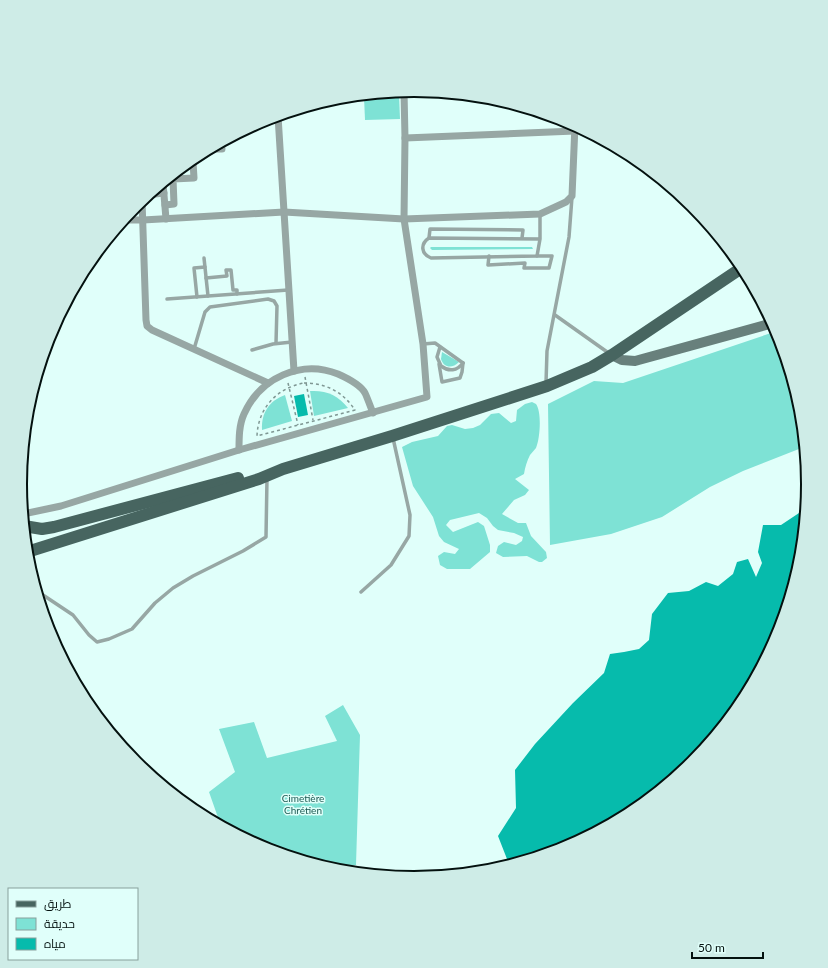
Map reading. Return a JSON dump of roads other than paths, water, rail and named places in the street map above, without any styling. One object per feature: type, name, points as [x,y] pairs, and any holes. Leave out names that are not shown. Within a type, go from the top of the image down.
[{"type":"main road","points":[[29,527],[42,529],[54,527],[256,473],[283,469],[392,436],[547,386],[592,367],[612,355],[737,271]]},
{"type":"main road","points":[[612,355],[622,360],[635,362],[767,325]]},
{"type":"main road","points":[[33,550],[267,477],[283,469]]},
{"type":"street","points":[[28,513],[61,506],[239,450],[427,397],[423,344],[404,219],[404,97]]},
{"type":"street","points":[[278,122],[292,342],[290,372]]},
{"type":"street","points":[[405,138],[567,128]]},
{"type":"street","points":[[131,220],[284,212],[404,219],[540,214],[566,202],[572,196],[575,132]]},
{"type":"street","points":[[176,179],[194,178],[193,167]]},
{"type":"street","points":[[165,205],[174,204],[173,181]]},
{"type":"street","points":[[164,189],[166,219]]},
{"type":"street","points":[[158,194],[164,193]]},
{"type":"street","points":[[142,208],[147,326],[152,330],[268,383]]},
{"type":"street","points":[[239,450],[240,428],[250,403],[258,392],[268,383],[290,372],[304,369],[318,369],[344,377],[356,384],[366,393],[373,413]]},
{"type":"lane","points":[[547,386],[546,360],[569,237],[572,196]]},
{"type":"lane","points":[[537,256],[540,238],[540,214]]},
{"type":"lane","points":[[489,256],[488,265],[525,263],[524,268],[549,268],[552,256],[489,256],[431,258],[426,256],[423,249],[425,241],[429,238],[430,229],[523,230],[522,238]]},
{"type":"lane","points":[[429,238],[540,238]]},
{"type":"lane","points":[[204,258],[208,296]]},
{"type":"lane","points":[[196,297],[194,268],[205,267]]},
{"type":"lane","points":[[206,278],[227,276],[226,270],[231,270],[234,290],[237,290],[237,294]]},
{"type":"lane","points":[[167,299],[288,290]]},
{"type":"lane","points":[[194,349],[205,312],[210,307],[268,299],[274,301],[277,306],[276,343]]},
{"type":"lane","points":[[555,315],[612,355]]},
{"type":"lane","points":[[252,350],[276,343],[292,342]]},
{"type":"lane","points":[[423,344],[435,343],[463,363]]},
{"type":"lane","points":[[440,347],[437,357],[442,382],[460,378],[463,363]]},
{"type":"lane","points":[[439,364],[444,368],[451,370],[458,368],[463,363]]},
{"type":"lane","points":[[360,592],[391,565],[409,536],[410,514],[392,436]]},
{"type":"lane","points":[[44,597],[73,615],[89,635],[97,642],[109,639],[132,629],[155,603],[172,588],[266,537],[267,477]]},
{"type":"water","points":[[304,394],[308,415],[298,417],[294,396]]},
{"type":"water","points":[[800,513],[798,535],[788,584],[772,632],[761,655],[749,678],[721,720],[688,758],[650,791],[629,806],[562,842],[507,860],[498,836],[516,808],[515,770],[535,744],[573,703],[604,673],[610,654],[639,649],[649,640],[652,614],[668,593],[689,591],[706,582],[718,586],[733,574],[737,562],[748,559],[756,577],[762,563],[758,552],[763,525],[781,525]]},
{"type":"park label","name":"Cimetière Chrétien","points":[[303,804]]}]
